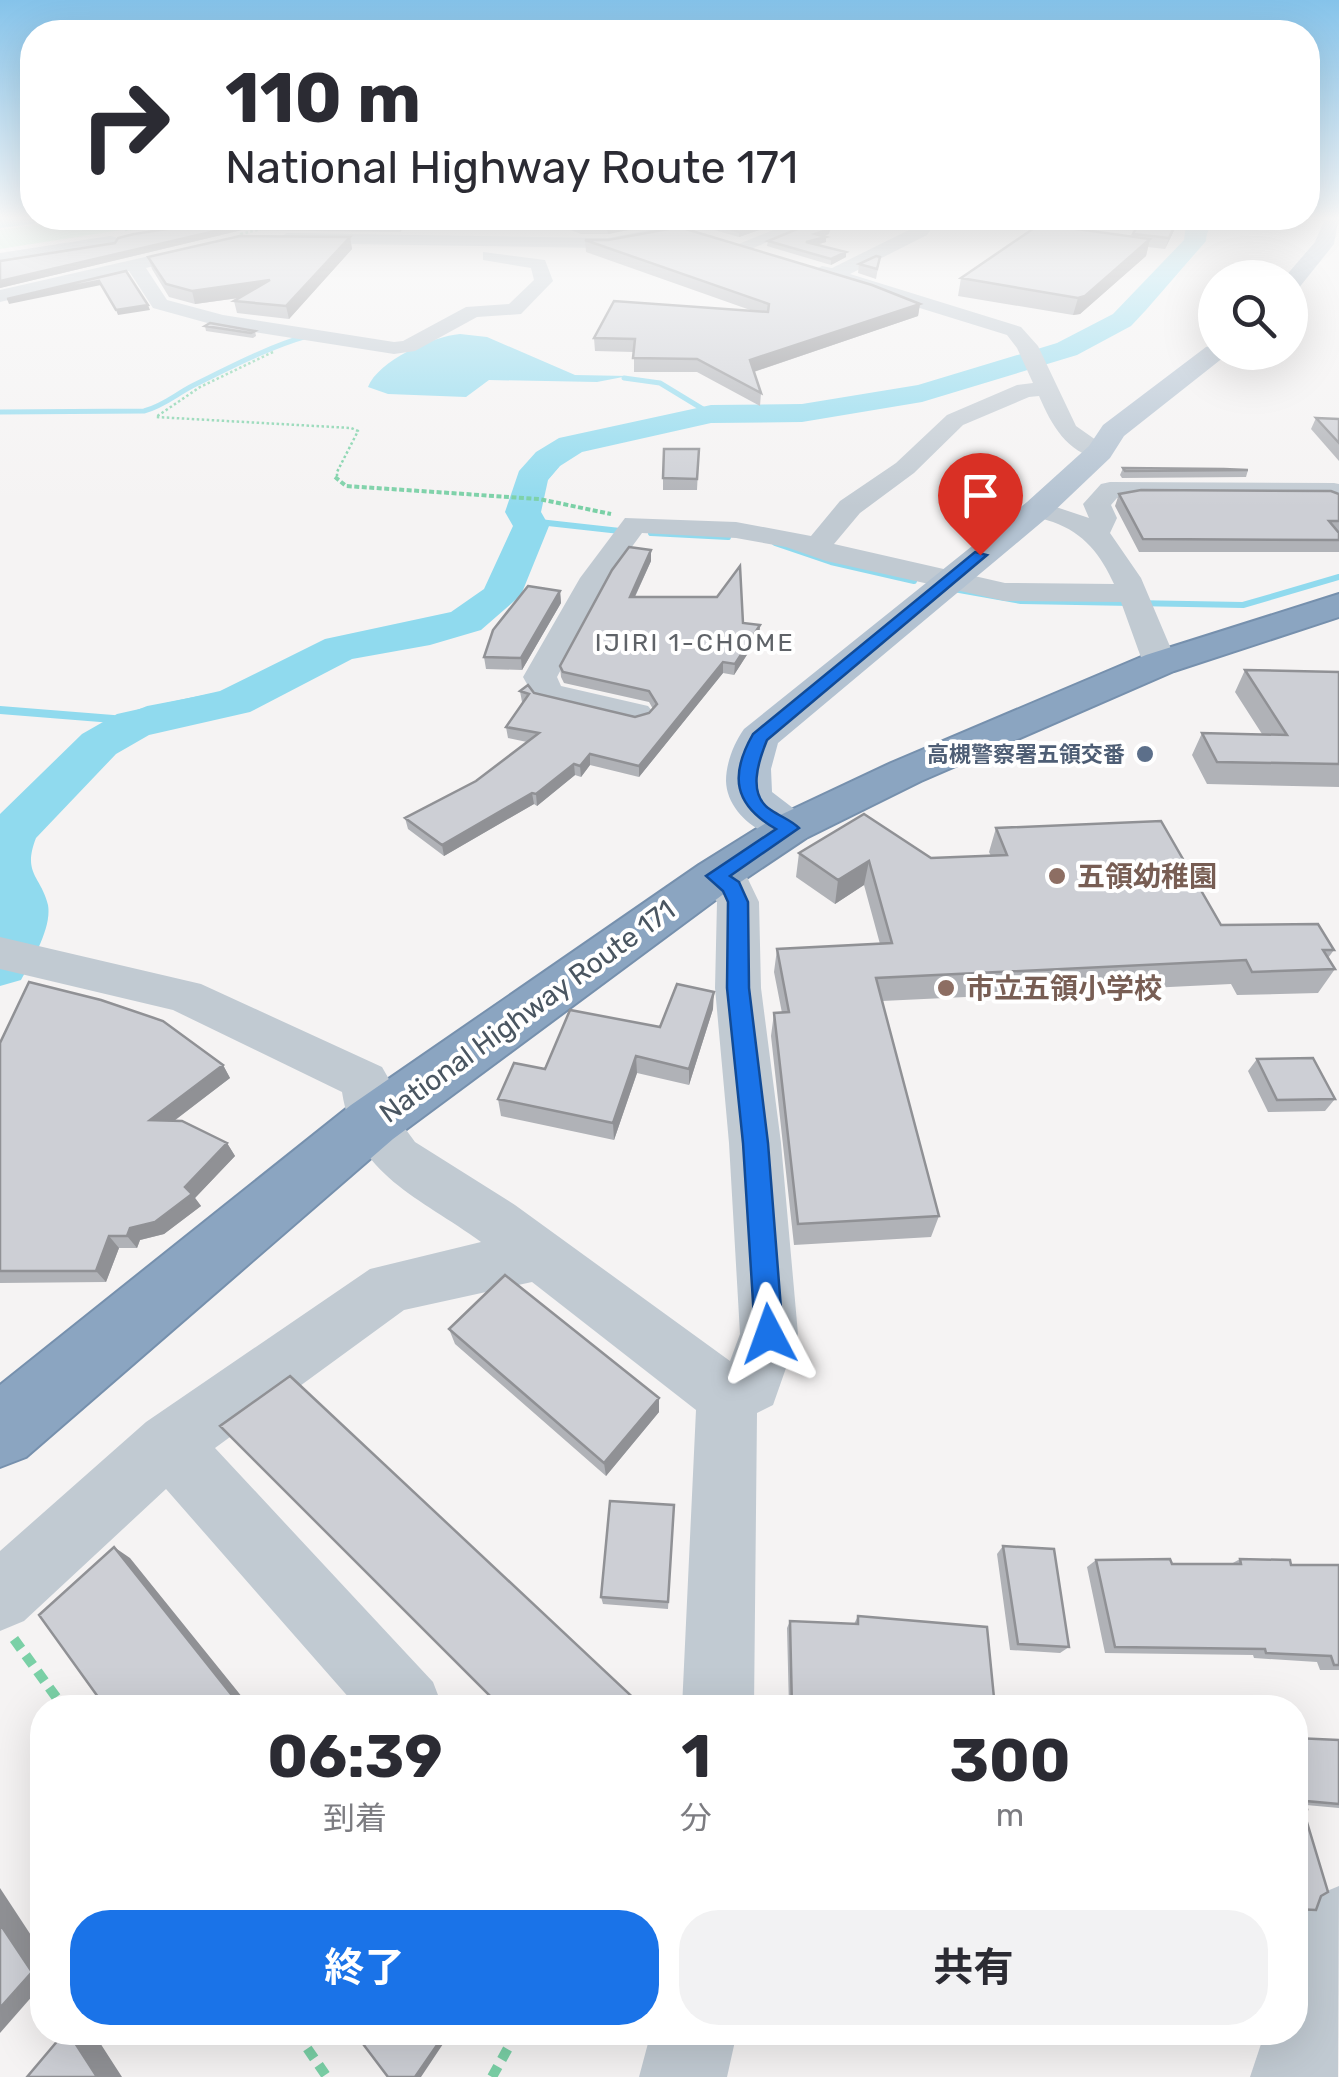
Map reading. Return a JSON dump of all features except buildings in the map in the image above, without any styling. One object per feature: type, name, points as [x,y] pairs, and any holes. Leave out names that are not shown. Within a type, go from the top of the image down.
[{"type":"highway","name":"National Highway Route 171","points":[[0,1431],[372,1122],[716,876],[790,828],[906,772],[1160,663],[1339,605]]},
{"type":"main road","points":[[790,828],[759,811],[749,794],[748,764],[759,738],[1038,509],[1100,452],[1113,431],[1198,365]]},
{"type":"main road","points":[[1100,452],[1138,439],[1219,370]]},
{"type":"street","points":[[191,313],[222,322],[394,348],[408,347],[470,313]]},
{"type":"street","points":[[957,313],[1014,331],[1038,370],[1066,430],[1100,452]]},
{"type":"street","points":[[816,548],[850,507],[906,468],[954,420],[1024,390],[1038,370]]},
{"type":"street","points":[[1160,663],[1110,552],[1107,524],[1097,504],[1110,490],[1334,492],[1339,497]]},
{"type":"street","points":[[1038,509],[1074,520],[1107,524]]},
{"type":"street","points":[[636,713],[548,694],[540,678],[572,617],[630,529],[736,530],[792,539],[1005,592],[1134,601]]},
{"type":"street","points":[[716,876],[732,887],[738,902],[738,988],[755,1143],[769,1334],[752,1384],[727,1396]]},
{"type":"street","points":[[0,953],[185,996],[365,1081],[372,1122],[397,1157],[540,1255],[727,1396]]},
{"type":"street","points":[[8,1589],[168,1444],[390,1287],[540,1255]]},
{"type":"street","points":[[718,1695],[727,1396]]},
{"type":"street","points":[[168,1444],[395,1695]]},
{"type":"street","points":[[1308,2030],[1339,1927]]},
{"type":"street","points":[[683,2077],[691,2045]]},
{"type":"street","points":[[1294,2077],[1304,2045]]},
{"type":"path","points":[[316,337],[282,346],[252,365],[200,387],[156,417],[352,428],[358,432],[357,440],[337,467],[335,478],[346,486],[539,498],[610,514],[630,529]]},
{"type":"path","points":[[8,1589],[33,1602],[10,1633],[55,1695]]},
{"type":"path","points":[[305,2045],[327,2077]]},
{"type":"path","points":[[492,2077],[510,2045]]},
{"type":"water","points":[[460,334],[487,337],[575,375],[628,376],[597,382],[489,380],[466,397],[388,394],[368,387],[394,359],[436,339]]},
{"type":"waterway","points":[[0,965],[16,929],[20,906],[6,879],[2,856],[12,832],[99,744],[134,724],[234,702],[340,648],[430,632],[466,621],[501,595],[531,526],[523,512],[531,478],[548,459],[571,445],[711,414],[802,413],[922,393],[1067,349],[1129,313]]},
{"type":"waterway","points":[[1111,333],[1139,313]]},
{"type":"waterway","points":[[544,480],[563,458],[587,446],[718,418],[803,417],[926,397],[1073,352],[1116,330]]},
{"type":"waterway","points":[[0,412],[144,411],[249,358],[307,336]]},
{"type":"waterway","points":[[624,378],[660,383],[711,414]]},
{"type":"waterway","points":[[537,511],[540,484],[546,477]]},
{"type":"waterway","points":[[530,521],[629,532]]},
{"type":"waterway","points":[[282,667],[326,644],[457,616],[486,596],[516,532]]},
{"type":"waterway","points":[[651,533],[728,537]]},
{"type":"waterway","points":[[775,543],[831,562],[914,581]]},
{"type":"waterway","points":[[948,588],[1021,601],[1243,605],[1339,577]]},
{"type":"waterway","points":[[0,823],[82,743],[107,726],[148,710],[226,695],[287,664]]},
{"type":"waterway","points":[[0,710],[113,719]]},
{"type":"place","name":"高槻警察署五領交番","points":[[1145,754]]},
{"type":"place","name":"五領幼稚園","points":[[1057,876]]},
{"type":"place","name":"市立五領小学校","points":[[946,988]]},
{"type":"district","name":"IJIRI 1-CHOME","points":[[695,642]]},
{"type":"route","points":[[769,1334],[755,1143],[738,988],[738,902],[732,887],[716,876],[790,828],[759,811],[749,794],[748,764],[759,738],[980,555]]}]
